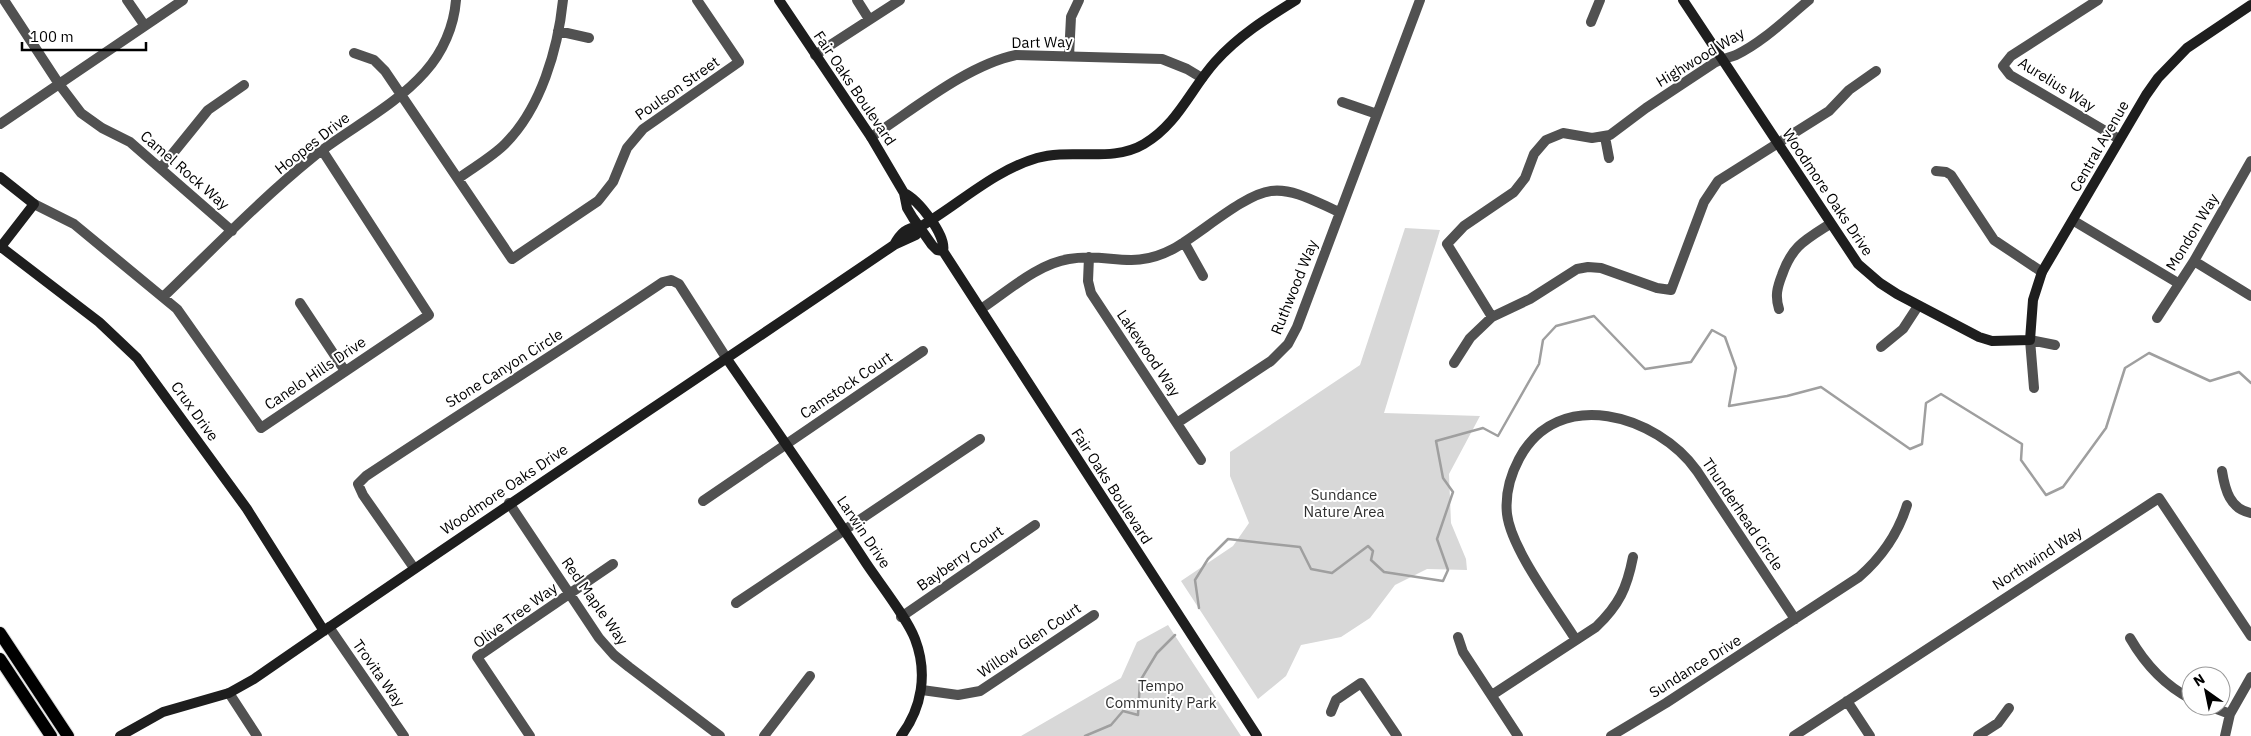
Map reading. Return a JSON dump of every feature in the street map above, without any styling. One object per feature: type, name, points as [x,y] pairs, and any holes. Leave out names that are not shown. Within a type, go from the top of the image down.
[{"type":"main road","points":[[0,634],[68,736]]},
{"type":"main road","points":[[0,659],[51,736]]},
{"type":"street","name":"Camel Rock Way","points":[[4,0],[59,84],[81,113],[102,128],[130,142],[232,231]]},
{"type":"street","points":[[127,0],[144,26]]},
{"type":"street","points":[[0,124],[183,0]]},
{"type":"street","name":"Hoopes Drive","points":[[163,296],[322,150],[402,94],[425,72],[440,52],[450,28],[456,0]]},
{"type":"street","points":[[459,178],[504,145],[527,117],[543,84],[558,31],[563,0]]},
{"type":"street","name":"Poulson Street","points":[[354,53],[374,60],[385,70],[512,259],[593,204],[607,191],[627,148],[643,129],[739,62],[697,0]]},
{"type":"street","name":"Fair Oaks Boulevard","points":[[779,0],[870,137],[904,193],[907,208],[932,245],[937,250],[943,251]]},
{"type":"street","points":[[857,0],[869,19]]},
{"type":"street","points":[[815,55],[900,0]]},
{"type":"street","points":[[1068,56],[1071,17],[1079,0]]},
{"type":"street","name":"Woodmore Oaks Drive","points":[[120,736],[163,712],[229,693],[254,679],[414,568],[727,360],[894,245],[916,235],[920,227],[994,178],[1035,159],[1065,153],[1111,154],[1132,150],[1144,144],[1173,121],[1215,62],[1246,32],[1296,0]]},
{"type":"street","name":"Ruthwood Way","points":[[1177,423],[1271,361],[1288,344],[1420,0]]},
{"type":"street","points":[[1591,22],[1600,0]]},
{"type":"street","name":"Woodmore Oaks Drive","points":[[1683,0],[1848,252],[1868,274],[1918,306],[1979,337],[1992,341],[2030,340]]},
{"type":"street","name":"Highwood Way","points":[[1605,137],[1616,133],[1646,108],[1722,58],[1735,55],[1784,23],[1809,0]]},
{"type":"street","name":"Aurelius Way","points":[[2098,0],[2011,56],[2003,66],[2010,75],[2119,139]]},
{"type":"street","points":[[2249,0],[2251,4]]},
{"type":"street","name":"Central Avenue","points":[[2034,388],[2030,340],[2033,300],[2042,272],[2074,221],[2119,139],[2146,95],[2172,62],[2204,36],[2251,4]]},
{"type":"street","points":[[558,31],[589,38]]},
{"type":"street","name":"Dart Way","points":[[870,137],[984,64],[1016,55],[1162,59],[1187,69],[1202,78]]},
{"type":"street","points":[[1454,363],[1470,338],[1492,317],[1530,299],[1577,269],[1588,267],[1601,268],[1657,288],[1671,290],[1709,192],[1724,176],[1777,143],[1787,139],[1828,112],[1849,90],[1876,71]]},
{"type":"street","points":[[161,168],[208,110],[244,85]]},
{"type":"street","points":[[1342,102],[1377,114]]},
{"type":"street","points":[[1492,317],[1447,244],[1464,226],[1514,192],[1525,178],[1537,149],[1546,140],[1557,135],[1569,133],[1592,138],[1605,137],[1609,158]]},
{"type":"street","name":"Canelo Hills Drive","points":[[0,177],[34,204],[74,224],[163,296],[186,320],[261,428],[429,314],[322,150]]},
{"type":"street","name":"Mondon Way","points":[[2157,318],[2194,261],[2251,160]]},
{"type":"street","points":[[1936,171],[1946,172],[1950,175],[1994,240],[2042,272]]},
{"type":"street","points":[[981,309],[1048,266],[1069,259],[1089,258],[1120,261],[1147,259],[1184,242],[1250,198],[1263,192],[1282,191],[1294,194],[1339,212]]},
{"type":"street","name":"Fair Oaks Boulevard","points":[[904,193],[918,202],[931,221],[943,240],[943,251],[1257,736]]},
{"type":"street","points":[[0,247],[34,204]]},
{"type":"street","points":[[2074,221],[2178,283]]},
{"type":"street","points":[[1780,309],[1776,293],[1788,257],[1800,243],[1830,224]]},
{"type":"street","points":[[1184,242],[1203,276]]},
{"type":"street","name":"Crux Drive","points":[[0,247],[99,322],[141,364],[247,509],[327,629]]},
{"type":"street","name":"Lakewood Way","points":[[1089,258],[1088,275],[1091,293],[1201,460]]},
{"type":"street","points":[[2194,261],[2251,296]]},
{"type":"street","name":"Stone Canyon Circle","points":[[414,568],[363,495],[358,484],[366,476],[663,282],[671,280],[679,284],[727,360]]},
{"type":"street","points":[[300,303],[345,371]]},
{"type":"street","points":[[1881,347],[1903,329],[1918,306]]},
{"type":"street","points":[[2030,340],[2055,345]]},
{"type":"street","name":"Camstock Court","points":[[703,501],[923,351]]},
{"type":"street","name":"Larwin Drive","points":[[727,360],[844,529],[915,639],[921,663],[922,690],[918,706],[908,727],[901,736]]},
{"type":"street","name":"Thunderhead Circle","points":[[1576,640],[1516,544],[1509,523],[1507,500],[1514,468],[1531,442],[1557,423],[1588,414],[1610,415],[1631,421],[1686,456],[1795,620]]},
{"type":"street","points":[[736,603],[980,439]]},
{"type":"street","points":[[2222,471],[2226,492],[2241,511],[2251,513]]},
{"type":"street","name":"Northwind Way","points":[[1794,736],[2159,498],[2251,636]]},
{"type":"street","name":"Red Maple Way","points":[[510,504],[599,638],[614,655],[720,736]]},
{"type":"street","name":"Sundance Drive","points":[[1610,736],[1666,703],[1859,577],[1871,567],[1892,540],[1907,504]]},
{"type":"street","name":"Bayberry Court","points":[[901,617],[1035,525]]},
{"type":"street","points":[[1492,695],[1596,627],[1610,614],[1624,590],[1633,557]]},
{"type":"street","points":[[570,593],[612,564]]},
{"type":"street","name":"Olive Tree Way","points":[[530,736],[477,658],[570,593]]},
{"type":"street","name":"Willow Glen Court","points":[[922,690],[958,695],[980,691],[1094,615]]},
{"type":"street","name":"Trovita Way","points":[[327,629],[404,736]]},
{"type":"street","points":[[1458,637],[1463,652],[1518,736]]},
{"type":"street","points":[[2130,638],[2139,653],[2159,676],[2181,693]]},
{"type":"street","points":[[764,736],[810,676]]},
{"type":"street","points":[[2231,712],[2251,677]]},
{"type":"street","points":[[1331,712],[1336,700],[1361,683],[1398,736]]},
{"type":"street","points":[[229,693],[257,736]]},
{"type":"street","points":[[1847,701],[1870,736]]},
{"type":"street","points":[[1978,736],[1998,723],[2009,708]]},
{"type":"street","points":[[2225,736],[2230,716]]},
{"type":"green space","name":"Sundance Nature Area","points":[[1405,228],[1440,230],[1384,413],[1480,416],[1449,474],[1451,523],[1466,559],[1467,570],[1427,569],[1395,585],[1370,618],[1341,637],[1301,645],[1286,676],[1258,699],[1181,581],[1233,546],[1249,523],[1230,476],[1230,452],[1360,365]]},
{"type":"green space","name":"Tempo Community Park","points":[[1168,625],[1241,736],[1021,736],[1121,678],[1137,642]]},
{"type":"waterway","points":[[1199,608],[1195,580],[1208,559],[1228,539],[1300,547],[1311,569],[1332,573],[1368,546],[1373,551],[1371,560],[1384,572],[1443,581],[1448,570],[1437,539],[1453,492],[1443,478],[1436,441],[1483,428],[1498,436],[1539,364],[1543,340],[1556,326],[1594,316],[1645,369],[1691,362],[1712,330],[1725,337],[1736,368],[1729,406],[1787,396],[1821,387],[1910,449],[1922,444],[1926,403],[1941,394],[2022,444],[2021,460],[2046,495],[2063,487],[2106,428],[2125,368],[2149,353],[2210,381],[2239,372],[2251,383]]},
{"type":"waterway","points":[[1085,736],[1111,725],[1123,711],[1138,715],[1140,681],[1157,653],[1175,635]]}]
